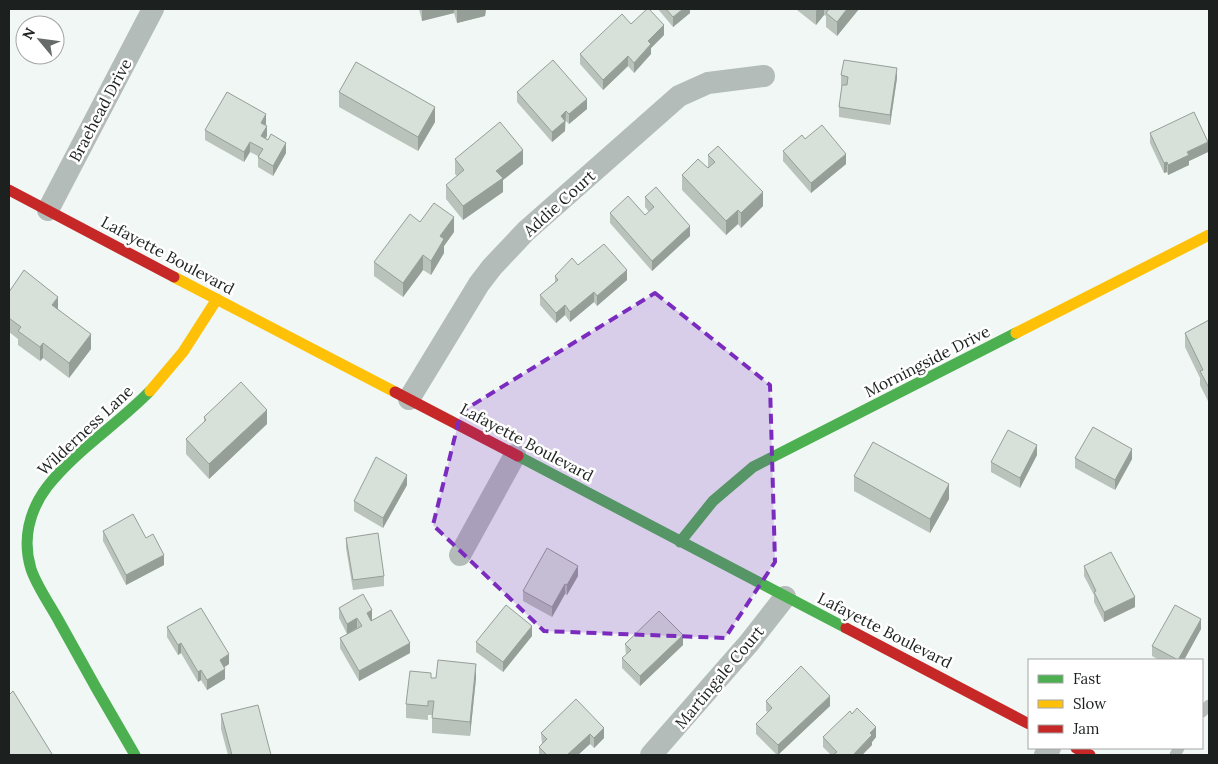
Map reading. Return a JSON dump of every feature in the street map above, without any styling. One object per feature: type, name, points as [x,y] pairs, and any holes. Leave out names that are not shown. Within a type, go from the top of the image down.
[{"type":"main road","name":"Lafayette Boulevard","points":[[9,190],[1028,723]]},
{"type":"main road","name":"Morningside Drive","points":[[680,542],[705,508],[730,483],[753,467],[1209,235]]},
{"type":"main road","name":"Wilderness Lane","points":[[135,755],[31,570],[26,547],[28,525],[43,492],[87,446],[140,400],[174,366],[217,299]]},
{"type":"main road","points":[[1078,749],[1090,755]]},
{"type":"street","name":"Braehead Drive","points":[[48,210],[153,9]]},
{"type":"street","name":"Addie Court","points":[[409,399],[479,284],[492,267],[526,231],[679,96],[708,83],[764,76]]},
{"type":"street","points":[[460,555],[515,455]]},
{"type":"street","name":"Martingale Court","points":[[651,755],[750,643],[785,596]]},
{"type":"highlighted area","points":[[655,293],[770,385],[775,562],[725,638],[544,631],[433,525],[461,412]]},
{"type":"building","points":[[647,9],[664,25],[648,41],[651,44],[634,63],[628,56],[603,80],[580,54],[622,14],[631,24]]},
{"type":"building","points":[[666,9],[683,9],[673,17]]},
{"type":"building","points":[[829,9],[847,9],[837,22],[826,13]]},
{"type":"building","points":[[553,60],[587,99],[569,114],[566,111],[561,116],[565,121],[552,132],[517,92]]},
{"type":"building","points":[[844,60],[897,68],[890,115],[839,107],[842,85],[847,85],[848,77],[841,75]]},
{"type":"building","points":[[356,62],[435,107],[418,137],[339,92]]},
{"type":"building","points":[[227,92],[266,114],[261,123],[267,126],[261,136],[268,140],[271,134],[286,143],[273,166],[258,157],[263,149],[250,142],[244,152],[205,130]]},
{"type":"building","points":[[1194,112],[1208,142],[1187,152],[1189,155],[1168,165],[1167,162],[1164,163],[1150,133]]},
{"type":"building","points":[[500,122],[523,150],[496,171],[503,178],[463,206],[446,185],[464,170],[455,159]]},
{"type":"building","points":[[822,125],[846,154],[811,183],[783,151],[802,135],[805,139]]},
{"type":"building","points":[[718,146],[763,192],[741,213],[738,210],[726,221],[682,175],[698,159],[708,168],[715,162],[708,155]]},
{"type":"building","points":[[656,187],[690,226],[652,261],[610,213],[628,196],[645,215],[654,207],[645,197]]},
{"type":"building","points":[[434,203],[454,217],[440,236],[444,239],[431,261],[423,255],[403,283],[374,262],[410,214],[420,222]]},
{"type":"building","points":[[604,244],[627,270],[597,296],[594,292],[570,312],[565,305],[556,313],[540,295],[558,280],[555,276],[572,258],[578,265]]},
{"type":"building","points":[[24,270],[58,297],[52,305],[91,334],[69,363],[43,343],[40,347],[18,331],[21,327],[9,318],[9,292]]},
{"type":"building","points":[[1209,320],[1209,388],[1200,371],[1203,370],[1185,333]]},
{"type":"building","points":[[241,382],[267,410],[209,464],[186,439],[206,420],[204,417]]},
{"type":"building","points":[[1093,427],[1132,449],[1115,480],[1075,458]]},
{"type":"building","points":[[1008,430],[1037,445],[1020,478],[991,462]]},
{"type":"building","points":[[873,442],[949,484],[930,519],[854,476]]},
{"type":"building","points":[[376,457],[407,475],[383,518],[354,501]]},
{"type":"building","points":[[133,514],[146,538],[153,534],[164,555],[126,575],[103,531]]},
{"type":"building","points":[[378,533],[384,576],[353,580],[346,538]]},
{"type":"building","points":[[547,548],[578,566],[552,607],[523,591]]},
{"type":"building","points":[[1111,552],[1135,597],[1104,612],[1084,566]]},
{"type":"building","points":[[363,594],[372,610],[367,613],[371,621],[391,610],[410,643],[359,671],[340,638],[362,626],[357,618],[347,624],[339,608]]},
{"type":"building","points":[[506,605],[532,626],[503,662],[476,642]]},
{"type":"building","points":[[1175,605],[1201,619],[1179,659],[1152,646]]},
{"type":"building","points":[[201,608],[229,654],[220,660],[225,669],[207,680],[201,670],[198,672],[181,643],[178,645],[167,627]]},
{"type":"building","points":[[659,611],[683,635],[640,676],[622,658],[631,650],[625,644]]},
{"type":"building","points":[[438,660],[476,664],[470,722],[432,718],[434,701],[428,701],[428,706],[406,704],[410,671],[431,673],[431,678],[436,678]]},
{"type":"building","points":[[801,666],[830,696],[778,745],[756,724],[772,708],[766,701]]},
{"type":"building","points":[[13,691],[52,754],[9,755],[9,695]]},
{"type":"building","points":[[576,699],[604,728],[594,738],[590,734],[567,755],[547,755],[539,747],[547,739],[541,733]]},
{"type":"building","points":[[258,705],[271,755],[232,755],[221,714]]},
{"type":"building","points":[[857,708],[876,727],[870,733],[872,735],[853,755],[835,755],[837,752],[823,737],[850,711],[852,714]]},
{"type":"traffic: fast","points":[[680,542],[713,501],[753,467],[1016,333]]},
{"type":"traffic: fast","points":[[135,755],[37,583],[28,558],[27,537],[32,516],[47,487],[71,461],[150,391]]},
{"type":"traffic: fast","points":[[518,456],[846,628]]},
{"type":"traffic: slow","points":[[1016,333],[1209,235]]},
{"type":"traffic: slow","points":[[174,277],[395,392]]},
{"type":"traffic: slow","points":[[150,391],[183,352],[217,299]]},
{"type":"traffic: jam","points":[[9,190],[174,277]]},
{"type":"traffic: jam","points":[[395,392],[518,456]]},
{"type":"traffic: jam","points":[[846,628],[1028,723]]},
{"type":"traffic: jam","points":[[1078,749],[1090,755]]}]
